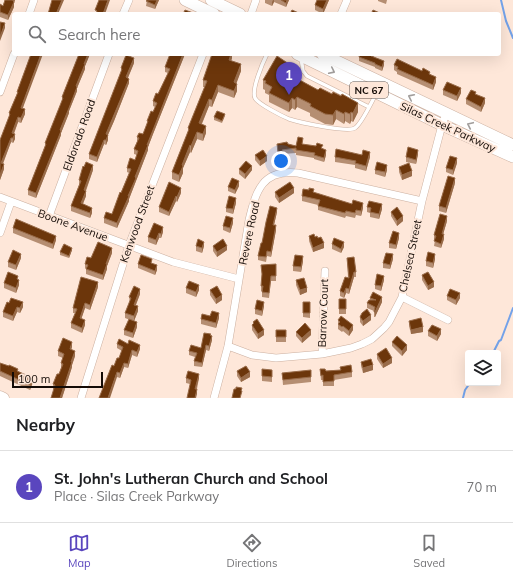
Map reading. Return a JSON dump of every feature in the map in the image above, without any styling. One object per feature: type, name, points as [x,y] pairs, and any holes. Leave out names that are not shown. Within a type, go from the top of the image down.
[{"type":"main road","points":[[185,0],[210,12]]},
{"type":"main road","points":[[211,0],[236,12]]},
{"type":"main road","name":"Silas Creek Parkway","points":[[301,56],[513,158]]},
{"type":"main road","name":"Silas Creek Parkway","points":[[328,56],[513,145]]},
{"type":"street","points":[[30,12],[34,0]]},
{"type":"street","points":[[125,12],[129,0]]},
{"type":"street","points":[[252,12],[256,0]]},
{"type":"street","points":[[342,12],[347,0]]},
{"type":"street","points":[[0,92],[13,56]]},
{"type":"street","name":"Eldorado Road","points":[[49,216],[108,56]]},
{"type":"street","name":"Kenwood Street","points":[[81,398],[129,245],[201,56]]},
{"type":"street","name":"Chelsea Street","points":[[228,346],[252,355],[276,358],[322,354],[351,348],[362,344],[372,339],[384,328],[389,322],[402,297],[422,201],[446,114]]},
{"type":"street","name":"Revere Road","points":[[214,398],[228,346],[249,220],[257,194],[266,180],[276,174],[289,172],[298,173],[422,201]]},
{"type":"street","name":"Boone Avenue","points":[[0,198],[173,262],[239,279]]},
{"type":"street","points":[[0,233],[11,202]]},
{"type":"street","name":"Barrow Court","points":[[322,354],[325,271]]},
{"type":"street","points":[[402,297],[448,320]]},
{"type":"street","points":[[0,396],[4,398]]},
{"type":"lane","points":[[266,56],[256,83],[254,93],[255,98],[261,104],[289,119],[337,129],[354,129],[359,124],[377,93]]},
{"type":"lane","points":[[299,56],[303,71],[307,76],[369,107]]},
{"type":"building","points":[[5,0],[13,0],[14,2],[8,15],[0,12],[0,4],[3,6]]},
{"type":"building","points":[[52,0],[62,0],[57,12],[49,12]]},
{"type":"building","points":[[99,0],[108,0],[104,12],[97,12],[95,10]]},
{"type":"building","points":[[157,0],[155,5],[146,1]]},
{"type":"building","points":[[317,0],[327,0],[323,9],[315,5]]},
{"type":"building","points":[[0,22],[5,23],[0,37]]},
{"type":"building","points":[[30,56],[40,56],[21,108],[25,109],[21,118],[18,117],[12,133],[15,134],[13,138],[11,138],[1,163],[4,164],[0,175],[0,140]]},
{"type":"building","points":[[78,56],[87,56],[60,130],[61,131],[36,193],[28,190],[63,98],[62,97]]},
{"type":"building","points":[[126,56],[134,58],[126,77],[129,79],[106,134],[108,135],[106,140],[104,140],[97,157],[89,154],[122,69],[121,68]]},
{"type":"building","points":[[169,56],[182,56],[147,145],[129,196],[117,223],[104,218],[106,212],[112,214],[131,169],[127,168],[130,158],[135,160],[138,151],[134,149],[139,138],[137,137],[139,133],[143,134],[151,111],[153,112],[157,103],[153,101],[156,93],[158,94],[170,69],[165,67]]},
{"type":"building","points":[[211,56],[230,56],[229,60],[241,64],[234,82],[237,84],[234,91],[218,85],[212,100],[209,99],[199,123],[206,126],[203,134],[197,132],[191,146],[190,145],[179,175],[172,172],[207,81],[203,80]]},
{"type":"building","points":[[277,56],[289,64],[287,69],[298,75],[296,78],[318,90],[320,88],[332,94],[333,92],[341,96],[342,94],[358,103],[353,113],[351,112],[350,114],[345,112],[344,114],[336,110],[333,115],[325,114],[310,106],[311,104],[297,97],[295,100],[292,98],[289,103],[269,93],[272,87],[263,80]]},
{"type":"building","points":[[371,56],[384,61],[382,67],[359,57]]},
{"type":"building","points":[[397,59],[422,71],[423,68],[430,72],[429,74],[436,77],[433,85],[397,69],[398,67],[394,65]]},
{"type":"building","points":[[447,82],[461,88],[457,96],[443,90]]},
{"type":"building","points":[[471,90],[476,92],[475,94],[485,98],[481,107],[466,99]]},
{"type":"building","points":[[217,111],[225,114],[222,121],[214,117]]},
{"type":"building","points":[[298,137],[303,138],[302,144],[316,146],[317,143],[323,145],[321,148],[326,150],[324,158],[314,155],[315,153],[296,150],[296,148],[278,152],[277,144],[287,142],[288,144],[296,146]]},
{"type":"building","points":[[408,147],[418,150],[416,160],[406,157]]},
{"type":"building","points":[[336,149],[362,155],[363,150],[370,152],[366,166],[355,163],[356,161],[335,157]]},
{"type":"building","points":[[263,150],[267,156],[260,161],[255,155]]},
{"type":"building","points":[[450,156],[457,158],[453,170],[446,168]]},
{"type":"building","points":[[246,161],[252,166],[245,174],[239,169]]},
{"type":"building","points":[[86,162],[93,165],[81,203],[92,208],[90,213],[71,206],[81,181],[79,180],[83,166],[84,167]]},
{"type":"building","points":[[377,162],[387,165],[385,172],[375,170]]},
{"type":"building","points":[[409,163],[412,171],[402,175],[399,167]]},
{"type":"building","points":[[448,176],[455,178],[446,208],[439,206]]},
{"type":"building","points":[[232,178],[239,181],[235,190],[228,187]]},
{"type":"building","points":[[169,182],[181,188],[169,212],[159,207]]},
{"type":"building","points":[[290,182],[294,188],[279,198],[275,192]]},
{"type":"building","points":[[309,188],[314,189],[313,192],[352,204],[353,200],[363,203],[361,211],[356,210],[355,213],[346,211],[345,213],[318,206],[320,200],[302,196],[303,189],[309,190]]},
{"type":"building","points":[[229,196],[236,198],[233,209],[226,208]]},
{"type":"building","points":[[369,201],[382,204],[379,214],[370,212],[371,208],[367,207]]},
{"type":"building","points":[[270,206],[277,208],[273,225],[276,225],[271,252],[267,251],[266,257],[258,256],[262,243]]},
{"type":"building","points":[[397,207],[403,216],[397,221],[391,212]]},
{"type":"building","points":[[440,214],[447,216],[441,244],[434,241],[436,236],[434,235]]},
{"type":"building","points":[[226,216],[233,218],[230,228],[223,226]]},
{"type":"building","points":[[16,219],[56,236],[53,244],[13,228]]},
{"type":"building","points":[[154,223],[163,227],[161,234],[159,233],[156,240],[148,237]]},
{"type":"building","points":[[393,231],[399,233],[396,245],[389,243]]},
{"type":"building","points":[[314,234],[315,237],[321,237],[324,243],[313,248],[309,236]]},
{"type":"building","points":[[334,238],[344,242],[341,249],[332,244]]},
{"type":"building","points":[[198,239],[204,242],[202,248],[196,246]]},
{"type":"building","points":[[223,239],[227,246],[217,252],[213,246]]},
{"type":"building","points":[[98,242],[112,248],[103,275],[86,269],[88,265],[85,264],[87,257],[91,258]]},
{"type":"building","points":[[64,244],[72,248],[69,256],[60,252]]},
{"type":"building","points":[[13,250],[21,254],[16,265],[8,262]]},
{"type":"building","points":[[428,252],[435,254],[433,263],[426,261]]},
{"type":"building","points":[[386,253],[393,254],[390,265],[383,263]]},
{"type":"building","points":[[141,255],[152,259],[151,263],[157,265],[155,271],[138,264]]},
{"type":"building","points":[[295,255],[303,256],[301,267],[293,266]]},
{"type":"building","points":[[354,257],[356,272],[354,272],[349,289],[346,288],[344,293],[340,291],[345,277],[349,278],[347,258]]},
{"type":"building","points":[[276,264],[276,276],[271,276],[269,293],[262,292],[263,286],[261,286],[261,265]]},
{"type":"building","points":[[8,272],[18,276],[17,279],[19,280],[16,288],[4,283]]},
{"type":"building","points":[[428,272],[434,282],[428,286],[422,275]]},
{"type":"building","points":[[377,274],[384,276],[381,286],[375,285]]},
{"type":"building","points":[[81,277],[98,282],[90,305],[85,303],[80,318],[85,320],[82,328],[71,323],[77,309],[73,308]]},
{"type":"building","points":[[304,278],[307,288],[300,290],[296,280]]},
{"type":"building","points":[[189,281],[199,285],[196,292],[186,288]]},
{"type":"building","points":[[134,286],[140,289],[134,305],[138,306],[134,316],[125,313],[131,298],[129,297]]},
{"type":"building","points":[[217,286],[222,295],[216,299],[210,290]]},
{"type":"building","points":[[450,289],[460,293],[456,300],[447,296]]},
{"type":"building","points":[[373,292],[382,297],[375,312],[375,307],[367,303],[369,300],[376,300],[370,298]]},
{"type":"building","points":[[11,298],[23,302],[20,308],[17,307],[13,316],[3,312],[7,302],[9,303]]},
{"type":"building","points":[[339,299],[346,299],[346,309],[339,309]]},
{"type":"building","points":[[257,300],[264,302],[262,311],[255,309]]},
{"type":"building","points":[[303,302],[310,302],[310,313],[303,313]]},
{"type":"building","points":[[367,309],[371,315],[363,321],[360,317]]},
{"type":"building","points":[[212,311],[219,313],[216,323],[201,319],[202,314],[210,316]]},
{"type":"building","points":[[341,316],[353,325],[349,331],[338,324],[340,322],[338,320]]},
{"type":"building","points":[[421,318],[423,327],[411,330],[409,321]]},
{"type":"building","points":[[129,319],[137,322],[133,333],[124,330]]},
{"type":"building","points":[[257,319],[264,330],[258,334],[252,325]]},
{"type":"building","points":[[305,323],[311,330],[302,338],[296,332]]},
{"type":"building","points":[[432,325],[441,329],[437,336],[428,331]]},
{"type":"building","points":[[276,330],[286,330],[286,337],[276,337]]},
{"type":"building","points":[[204,333],[211,334],[210,335],[212,336],[209,346],[206,345],[202,363],[194,361],[197,353],[189,351],[191,345],[201,348]]},
{"type":"building","points":[[397,336],[407,345],[402,351],[392,342]]},
{"type":"building","points":[[63,338],[72,342],[70,349],[75,351],[60,398],[51,398],[55,385],[53,384],[63,364],[61,363],[64,354],[58,351]]},
{"type":"building","points":[[119,339],[128,344],[129,340],[140,345],[137,352],[132,350],[128,364],[124,363],[120,373],[117,372],[108,398],[99,398],[112,365],[114,366],[117,358],[119,358],[123,347],[117,344]]},
{"type":"building","points":[[386,348],[392,358],[383,364],[377,354]]},
{"type":"building","points":[[371,359],[373,365],[363,368],[361,362]]},
{"type":"building","points":[[0,363],[18,369],[17,371],[33,378],[30,385],[0,371]]},
{"type":"building","points":[[351,365],[352,372],[334,375],[334,381],[323,382],[323,375],[321,376],[320,369],[325,369],[326,371],[341,370],[340,367]]},
{"type":"building","points":[[246,366],[250,372],[241,378],[237,371]]},
{"type":"building","points":[[262,369],[272,370],[272,377],[262,376]]},
{"type":"building","points":[[311,370],[311,377],[283,380],[282,373]]},
{"type":"building","points":[[188,371],[199,374],[195,389],[197,389],[195,398],[187,398],[191,380],[186,378]]},
{"type":"building","points":[[236,387],[242,388],[240,398],[232,398],[234,389],[236,389]]},
{"type":"waterway","points":[[501,0],[506,21],[513,38]]},
{"type":"waterway","points":[[494,350],[501,340],[513,308]]},
{"type":"waterway","points":[[463,398],[468,386]]},
{"type":"place","name":"St. John's Lutheran Church and School","points":[[289,95]]}]
